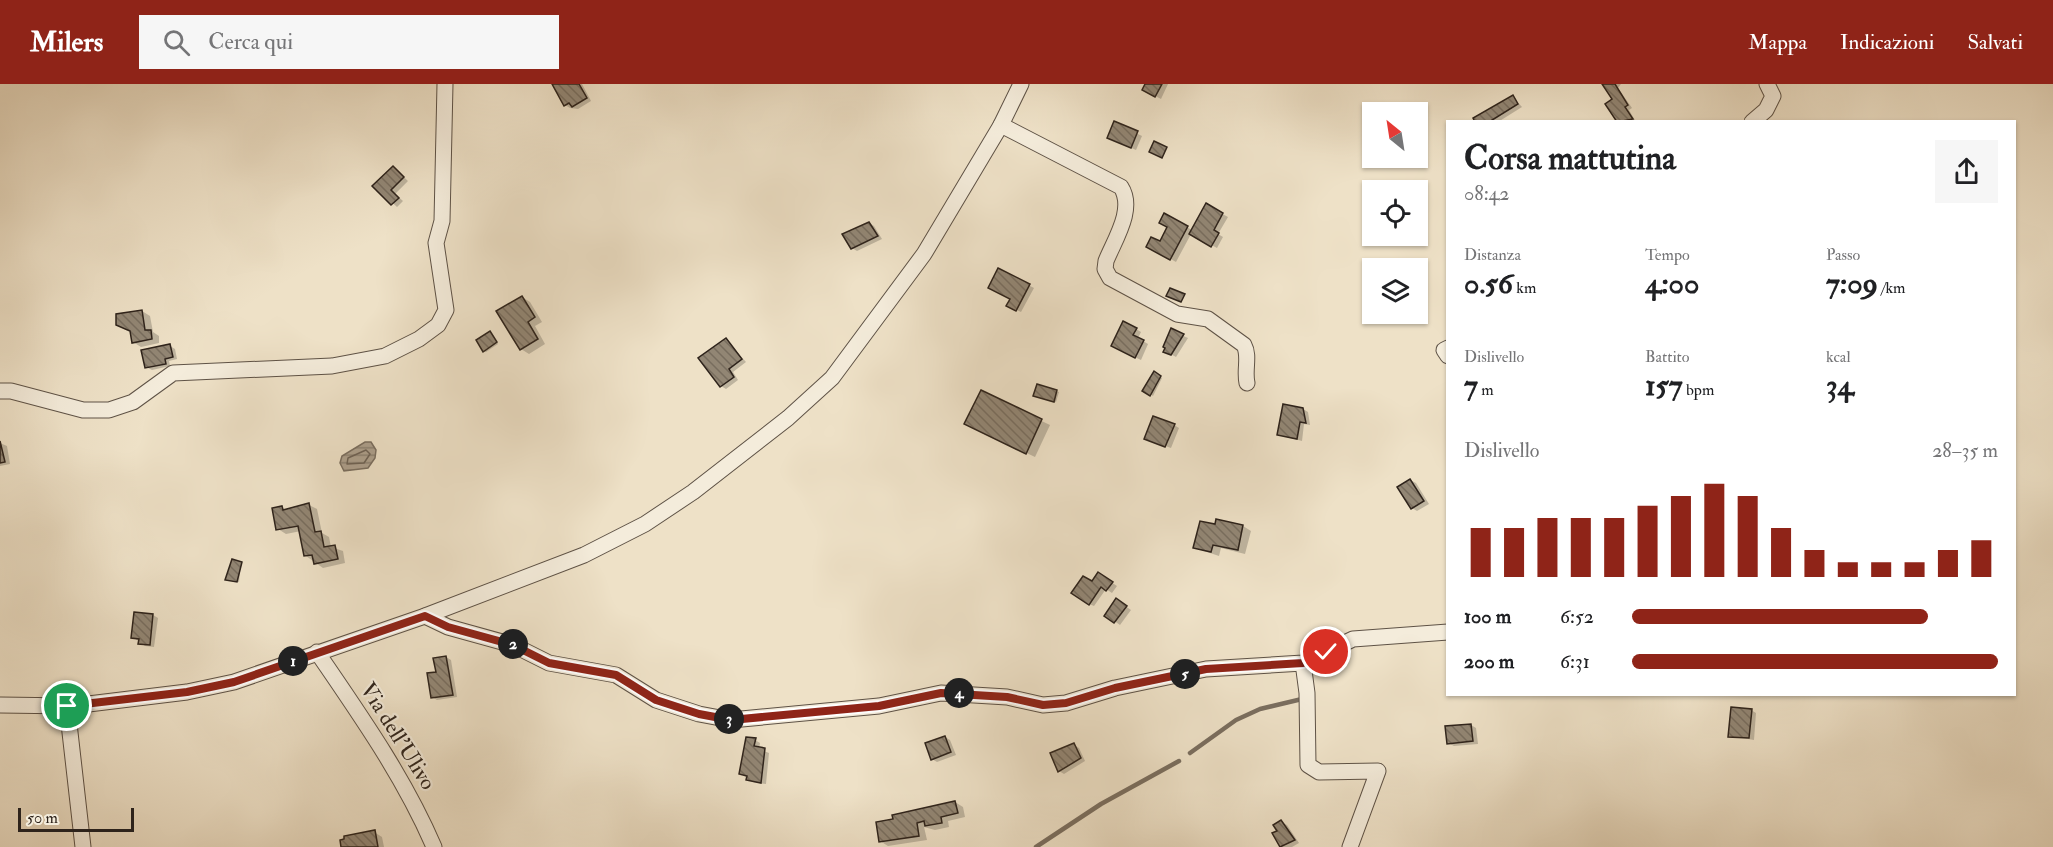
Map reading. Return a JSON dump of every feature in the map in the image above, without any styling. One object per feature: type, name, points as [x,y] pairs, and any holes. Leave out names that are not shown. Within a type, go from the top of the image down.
[{"type":"street","points":[[0,391],[11,391],[83,410],[109,410],[133,402],[173,373],[333,366],[385,356],[419,339],[438,325],[446,310],[436,243],[442,221],[445,84]]},
{"type":"street","points":[[0,705],[67,706],[187,692],[234,682],[425,616],[584,555],[645,524],[693,492],[788,418],[832,378],[924,254],[1022,84]]},
{"type":"street","points":[[1754,120],[1767,110],[1773,96],[1767,84]]},
{"type":"street","points":[[1001,124],[1121,187],[1127,196],[1126,211],[1106,261],[1105,269],[1110,278],[1177,314],[1208,319],[1244,345],[1247,350],[1244,372],[1247,382]]},
{"type":"street","points":[[425,616],[448,627],[513,645],[549,663],[616,675],[656,700],[699,714],[731,720],[879,706],[941,693],[1007,697],[1043,705],[1066,703],[1115,688],[1206,669],[1303,663],[1353,639],[1446,632]]},
{"type":"street","name":"Via dell'Ulivo","points":[[317,652],[372,731],[419,813],[434,847]]},
{"type":"street","points":[[1303,663],[1307,693],[1308,765],[1319,772],[1378,771],[1350,847]]},
{"type":"street","points":[[67,706],[83,847]]},
{"type":"water","points":[[365,442],[371,442],[376,450],[375,458],[368,468],[344,471],[340,463],[342,456]]},
{"type":"building","points":[[552,84],[579,84],[587,98],[572,107],[569,103],[564,106]]},
{"type":"building","points":[[1145,84],[1162,84],[1155,97],[1142,90]]},
{"type":"building","points":[[1602,84],[1615,84],[1628,105],[1625,107],[1633,119],[1616,120],[1605,104],[1612,99]]},
{"type":"building","points":[[1513,95],[1518,104],[1492,120],[1474,120],[1473,118]]},
{"type":"building","points":[[1114,121],[1138,131],[1131,148],[1107,138]]},
{"type":"building","points":[[1154,141],[1167,147],[1162,158],[1149,152]]},
{"type":"building","points":[[393,166],[404,177],[391,190],[399,198],[391,205],[372,186]]},
{"type":"building","points":[[1206,203],[1223,213],[1214,230],[1219,233],[1211,247],[1189,234]]},
{"type":"building","points":[[1164,213],[1188,226],[1170,260],[1146,247],[1151,237],[1160,241],[1167,227],[1159,223]]},
{"type":"building","points":[[869,222],[878,236],[851,249],[842,234]]},
{"type":"building","points":[[998,268],[1030,284],[1016,311],[1006,306],[1010,299],[988,288]]},
{"type":"building","points":[[1170,288],[1185,294],[1181,302],[1166,296]]},
{"type":"building","points":[[522,296],[535,317],[528,322],[538,339],[520,350],[496,311]]},
{"type":"building","points":[[142,310],[145,330],[151,330],[152,339],[132,343],[130,331],[116,325],[116,314]]},
{"type":"building","points":[[1123,321],[1137,328],[1133,335],[1144,340],[1135,358],[1111,346]]},
{"type":"building","points":[[1171,328],[1184,334],[1171,355],[1163,352],[1165,348],[1163,347]]},
{"type":"building","points":[[490,331],[497,342],[483,352],[476,340]]},
{"type":"building","points":[[726,338],[742,359],[729,369],[734,377],[720,387],[698,358]]},
{"type":"building","points":[[170,344],[173,357],[165,359],[166,364],[145,368],[141,350]]},
{"type":"building","points":[[1154,371],[1161,376],[1150,396],[1142,391]]},
{"type":"building","points":[[1037,384],[1057,390],[1054,402],[1033,396]]},
{"type":"building","points":[[981,390],[1042,419],[1026,454],[964,424]]},
{"type":"building","points":[[1283,404],[1303,408],[1306,423],[1300,422],[1297,439],[1277,435]]},
{"type":"building","points":[[1153,416],[1175,424],[1165,447],[1144,439]]},
{"type":"building","points":[[0,441],[5,462],[0,463]]},
{"type":"building","points":[[1410,479],[1424,501],[1411,509],[1397,487]]},
{"type":"building","points":[[309,503],[315,532],[321,531],[324,547],[335,545],[338,559],[314,564],[312,555],[304,556],[298,526],[276,530],[272,508],[282,506],[283,510]]},
{"type":"building","points":[[1216,519],[1243,525],[1238,550],[1213,545],[1211,552],[1193,548],[1200,521],[1215,524]]},
{"type":"building","points":[[232,559],[242,562],[237,582],[225,580]]},
{"type":"building","points":[[1098,572],[1113,582],[1106,591],[1101,587],[1089,605],[1071,593],[1083,576],[1092,581]]},
{"type":"building","points":[[1116,598],[1127,606],[1114,623],[1104,616]]},
{"type":"building","points":[[134,612],[153,614],[150,645],[138,644],[139,639],[131,638]]},
{"type":"building","points":[[446,656],[453,695],[431,698],[427,673],[436,672],[433,658]]},
{"type":"building","points":[[1731,707],[1752,709],[1749,738],[1728,737]]},
{"type":"building","points":[[1471,724],[1473,741],[1447,744],[1445,726]]},
{"type":"building","points":[[945,736],[951,752],[931,760],[925,743]]},
{"type":"building","points":[[746,737],[756,738],[754,746],[765,748],[761,783],[746,780],[747,776],[739,774]]},
{"type":"building","points":[[1074,743],[1081,758],[1058,772],[1050,753]]},
{"type":"building","points":[[955,801],[958,813],[941,817],[942,823],[925,826],[924,821],[917,823],[919,836],[879,842],[876,822],[893,819],[892,815]]},
{"type":"building","points":[[1281,820],[1295,840],[1280,847],[1272,833],[1277,831],[1273,825]]},
{"type":"building","points":[[375,830],[378,847],[341,847],[340,840],[344,839],[344,836]]},
{"type":"waterway","points":[[1190,753],[1236,720],[1260,709],[1302,699]]},
{"type":"waterway","points":[[1036,847],[1101,804],[1179,761]]},
{"type":"route","points":[[67,706],[187,692],[234,682],[425,616],[448,627],[513,645],[549,663],[585,672],[616,675],[656,700],[699,714],[731,720],[879,706],[941,693],[980,693],[1043,705],[1066,703],[1115,688],[1206,669],[1303,663],[1326,652]]}]
